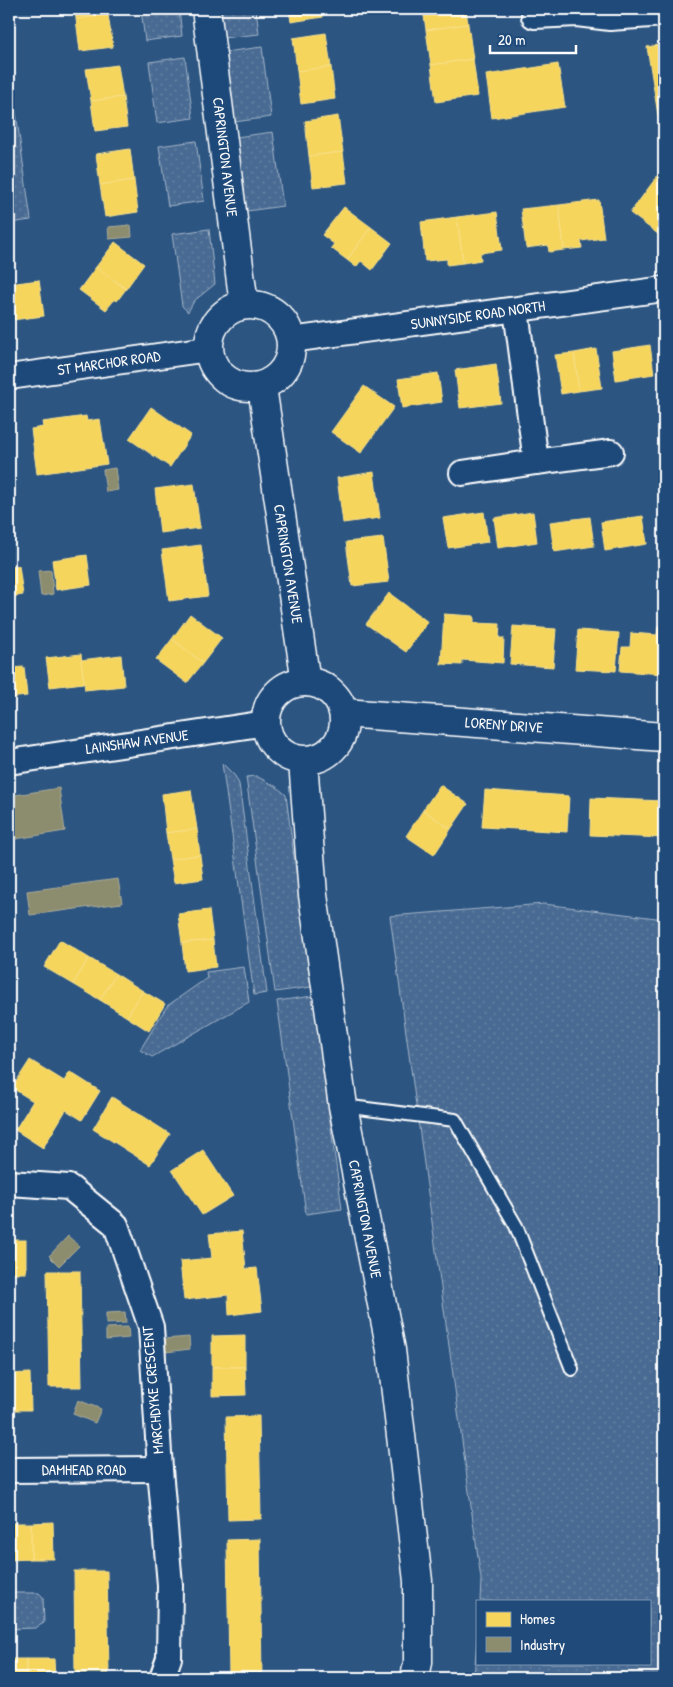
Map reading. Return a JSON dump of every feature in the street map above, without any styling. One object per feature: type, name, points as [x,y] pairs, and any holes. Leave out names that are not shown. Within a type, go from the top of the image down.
[{"type":"street","name":"CAPRINGTON AVENUE","points":[[206,9],[244,305]]},
{"type":"street","points":[[534,16],[577,14],[610,18],[664,14]]},
{"type":"street","name":"SUNNYSIDE ROAD NORTH","points":[[291,340],[664,289]]},
{"type":"street","points":[[244,305],[254,305],[272,311],[284,322],[291,340],[288,365],[276,379],[262,387],[247,388],[225,380],[212,364],[208,349],[209,337],[217,320],[230,309],[244,305]]},
{"type":"street","points":[[516,310],[536,462]]},
{"type":"street","name":"ST MARCHOR ROAD","points":[[9,377],[208,349]]},
{"type":"street","name":"CAPRINGTON AVENUE","points":[[262,387],[306,682]]},
{"type":"street","points":[[462,473],[611,452]]},
{"type":"street","points":[[306,682],[321,685],[331,691],[344,713],[343,732],[337,744],[328,753],[303,761],[282,752],[272,742],[266,723],[270,702],[278,693],[294,683],[306,682]]},
{"type":"street","name":"LORENY DRIVE","points":[[344,713],[664,737]]},
{"type":"street","name":"LAINSHAW AVENUE","points":[[9,762],[266,723]]},
{"type":"street","name":"CAPRINGTON AVENUE","points":[[303,761],[313,895],[343,1106],[391,1350],[418,1581],[418,1662],[415,1678]]},
{"type":"street","name":"MARCHDYKE CRESCENT","points":[[9,1183],[69,1188],[116,1225],[151,1327],[170,1585],[169,1658],[162,1678]]},
{"type":"street","name":"DAMHEAD ROAD","points":[[9,1470],[160,1469]]},
{"type":"lane","points":[[343,1106],[455,1120],[516,1226],[572,1369]]},
{"type":"shaded area","points":[[141,9],[179,9],[182,36],[145,41]]},
{"type":"shaded area","points":[[219,9],[256,9],[259,34],[223,38]]},
{"type":"shaded area","points":[[262,47],[271,117],[234,122],[225,52]]},
{"type":"shaded area","points":[[185,57],[193,118],[157,123],[149,62]]},
{"type":"shaded area","points":[[9,63],[31,220],[9,223]]},
{"type":"shaded area","points":[[273,132],[283,206],[247,211],[236,137]]},
{"type":"shaded area","points":[[196,141],[204,201],[168,206],[159,146]]},
{"type":"shaded area","points":[[209,229],[215,284],[194,301],[188,312],[182,306],[172,234]]},
{"type":"shaded area","points":[[222,763],[235,776],[239,784],[267,993],[254,995]]},
{"type":"shaded area","points":[[256,776],[277,787],[286,795],[311,987],[275,992],[246,777]]},
{"type":"shaded area","points":[[544,904],[664,919],[664,1678],[474,1678],[476,1651],[476,1664],[650,1664],[650,1600],[480,1600],[481,1579],[390,916]]},
{"type":"shaded area","points":[[244,967],[249,1002],[152,1057],[140,1050],[167,1006],[207,978],[206,972]]},
{"type":"shaded area","points":[[313,996],[342,1209],[306,1214],[277,1001]]},
{"type":"shaded area","points":[[9,1593],[39,1593],[43,1597],[44,1623],[35,1628],[9,1629]]},
{"type":"building: Homes","points":[[75,9],[108,9],[108,15],[76,19]]},
{"type":"building: Homes","points":[[289,9],[322,9],[323,17],[291,22]]},
{"type":"building: Homes","points":[[423,9],[466,9],[468,24],[426,30]]},
{"type":"building: Homes","points":[[108,15],[113,47],[80,51],[76,19]]},
{"type":"building: Homes","points":[[468,24],[473,59],[431,65],[426,30]]},
{"type":"building: Homes","points":[[326,33],[331,67],[297,71],[293,38]]},
{"type":"building: Homes","points":[[664,44],[664,120],[659,121],[647,47]]},
{"type":"building: Homes","points":[[473,59],[478,96],[436,102],[431,65]]},
{"type":"building: Homes","points":[[558,64],[565,107],[492,118],[486,75]]},
{"type":"building: Homes","points":[[118,65],[123,97],[91,101],[86,69]]},
{"type":"building: Homes","points":[[331,67],[335,99],[301,104],[297,71]]},
{"type":"building: Homes","points":[[123,97],[127,127],[95,131],[91,101]]},
{"type":"building: Homes","points":[[338,116],[343,152],[309,156],[305,121]]},
{"type":"building: Homes","points":[[130,149],[134,180],[100,185],[96,154]]},
{"type":"building: Homes","points":[[343,152],[347,183],[313,187],[309,156]]},
{"type":"building: Homes","points":[[664,167],[664,234],[662,237],[630,213]]},
{"type":"building: Homes","points":[[134,180],[138,212],[105,217],[100,185]]},
{"type":"building: Homes","points":[[599,200],[604,238],[581,241],[582,248],[564,250],[559,205]]},
{"type":"building: Homes","points":[[559,205],[564,250],[549,252],[548,245],[526,248],[521,209]]},
{"type":"building: Homes","points":[[344,207],[371,227],[347,260],[331,248],[334,244],[322,235]]},
{"type":"building: Homes","points":[[497,212],[502,250],[480,253],[481,260],[463,263],[457,217]]},
{"type":"building: Homes","points":[[457,217],[463,263],[447,265],[447,259],[425,261],[421,222]]},
{"type":"building: Homes","points":[[371,227],[392,243],[372,270],[361,261],[356,267],[347,260]]},
{"type":"building: Homes","points":[[115,242],[144,264],[126,289],[96,267]]},
{"type":"building: Homes","points":[[96,267],[126,289],[117,301],[115,299],[106,310],[79,290]]},
{"type":"building: Homes","points":[[39,280],[44,316],[12,320],[9,284]]},
{"type":"building: Homes","points":[[9,295],[12,320],[9,321]]},
{"type":"building: Homes","points":[[650,345],[654,374],[616,380],[612,351]]},
{"type":"building: Homes","points":[[596,349],[602,388],[579,391],[574,353]]},
{"type":"building: Homes","points":[[574,353],[579,391],[561,394],[555,355]]},
{"type":"building: Homes","points":[[496,364],[501,403],[460,408],[455,370]]},
{"type":"building: Homes","points":[[438,373],[442,402],[402,408],[398,379]]},
{"type":"building: Homes","points":[[364,386],[394,407],[361,453],[331,432]]},
{"type":"building: Homes","points":[[151,407],[191,435],[170,467],[129,439]]},
{"type":"building: Homes","points":[[86,416],[87,421],[100,419],[107,464],[37,474],[31,429],[43,427],[42,422]]},
{"type":"building: Homes","points":[[374,472],[380,518],[343,523],[337,478]]},
{"type":"building: Homes","points":[[194,484],[200,528],[160,533],[155,489]]},
{"type":"building: Homes","points":[[484,512],[488,542],[448,548],[443,518]]},
{"type":"building: Homes","points":[[533,512],[537,542],[498,548],[494,518]]},
{"type":"building: Homes","points":[[643,516],[647,544],[605,551],[601,522]]},
{"type":"building: Homes","points":[[590,517],[594,546],[554,552],[550,522]]},
{"type":"building: Homes","points":[[383,538],[389,582],[352,586],[346,542]]},
{"type":"building: Homes","points":[[201,545],[208,596],[169,601],[162,550]]},
{"type":"building: Homes","points":[[87,555],[91,585],[56,590],[52,560]]},
{"type":"building: Homes","points":[[19,566],[23,595],[9,597],[9,567]]},
{"type":"building: Homes","points":[[389,593],[428,622],[406,652],[366,624]]},
{"type":"building: Homes","points":[[190,614],[222,638],[203,663],[172,639]]},
{"type":"building: Homes","points":[[444,614],[474,616],[474,623],[500,624],[499,638],[504,638],[503,663],[462,660],[462,665],[441,664]]},
{"type":"building: Homes","points":[[513,626],[556,629],[553,667],[510,664]]},
{"type":"building: Homes","points":[[658,627],[664,627],[664,674],[620,671],[622,647],[630,647],[631,633],[657,635]]},
{"type":"building: Homes","points":[[578,630],[619,633],[616,671],[575,669]]},
{"type":"building: Homes","points":[[172,639],[203,663],[187,683],[156,660]]},
{"type":"building: Homes","points":[[81,654],[84,683],[50,687],[46,658]]},
{"type":"building: Homes","points":[[121,655],[124,686],[85,690],[81,660]]},
{"type":"building: Homes","points":[[24,667],[27,696],[9,698],[9,668]]},
{"type":"building: Homes","points":[[440,785],[468,804],[451,829],[423,810]]},
{"type":"building: Homes","points":[[191,790],[197,829],[166,833],[162,794]]},
{"type":"building: Homes","points":[[485,790],[569,796],[567,832],[482,827]]},
{"type":"building: Homes","points":[[591,798],[664,801],[664,838],[590,835]]},
{"type":"building: Homes","points":[[423,810],[451,829],[434,855],[406,836]]},
{"type":"building: Homes","points":[[197,829],[200,855],[170,859],[166,833]]},
{"type":"building: Homes","points":[[200,855],[203,879],[174,883],[170,859]]},
{"type":"building: Homes","points":[[209,910],[213,940],[182,943],[178,914]]},
{"type":"building: Homes","points":[[60,940],[89,958],[73,984],[44,967]]},
{"type":"building: Homes","points":[[213,940],[216,967],[185,971],[182,943]]},
{"type":"building: Homes","points":[[89,958],[116,974],[100,1000],[73,984]]},
{"type":"building: Homes","points":[[116,974],[143,991],[127,1017],[100,1000]]},
{"type":"building: Homes","points":[[143,991],[165,1004],[149,1031],[127,1017]]},
{"type":"building: Homes","points":[[30,1060],[64,1081],[70,1072],[100,1091],[82,1120],[66,1110],[43,1148],[15,1130],[33,1101],[12,1088]]},
{"type":"building: Homes","points":[[112,1097],[170,1134],[150,1165],[93,1129]]},
{"type":"building: Homes","points":[[203,1150],[233,1196],[202,1215],[172,1170]]},
{"type":"building: Homes","points":[[242,1231],[246,1269],[257,1268],[262,1311],[229,1315],[228,1295],[184,1300],[180,1261],[212,1258],[209,1234]]},
{"type":"building: Homes","points":[[9,1240],[26,1240],[26,1273],[9,1273]]},
{"type":"building: Homes","points":[[47,1271],[80,1271],[82,1387],[49,1387]]},
{"type":"building: Homes","points":[[245,1335],[245,1367],[212,1367],[212,1336]]},
{"type":"building: Homes","points":[[212,1367],[245,1367],[246,1395],[212,1396]]},
{"type":"building: Homes","points":[[30,1373],[31,1410],[9,1410],[9,1374]]},
{"type":"building: Homes","points":[[259,1416],[261,1519],[228,1520],[226,1417]]},
{"type":"building: Homes","points":[[53,1522],[54,1559],[31,1559],[31,1523]]},
{"type":"building: Homes","points":[[9,1523],[31,1523],[31,1559],[9,1560]]},
{"type":"building: Homes","points":[[260,1539],[262,1678],[229,1678],[227,1540]]},
{"type":"building: Homes","points":[[74,1571],[107,1571],[109,1673],[75,1673]]},
{"type":"building: Homes","points":[[9,1659],[26,1659],[26,1678],[9,1678]]},
{"type":"building: Homes","points":[[26,1659],[54,1659],[55,1678],[26,1678]]},
{"type":"building: Industry","points":[[131,225],[132,237],[109,239],[108,227]]},
{"type":"building: Industry","points":[[115,468],[118,490],[106,492],[103,470]]},
{"type":"building: Industry","points":[[51,570],[53,594],[41,596],[38,571]]},
{"type":"building: Industry","points":[[59,788],[65,831],[9,840],[9,796]]},
{"type":"building: Industry","points":[[118,879],[122,903],[30,915],[27,891]]},
{"type":"building: Industry","points":[[9,900],[13,921],[9,921]]},
{"type":"building: Industry","points":[[68,1236],[79,1246],[59,1266],[49,1256]]},
{"type":"building: Industry","points":[[125,1312],[126,1323],[106,1324],[106,1313]]},
{"type":"building: Industry","points":[[128,1327],[129,1338],[106,1340],[106,1328]]},
{"type":"building: Industry","points":[[189,1337],[190,1349],[166,1352],[164,1339]]},
{"type":"building: Industry","points":[[78,1400],[101,1409],[95,1423],[73,1414]]}]
